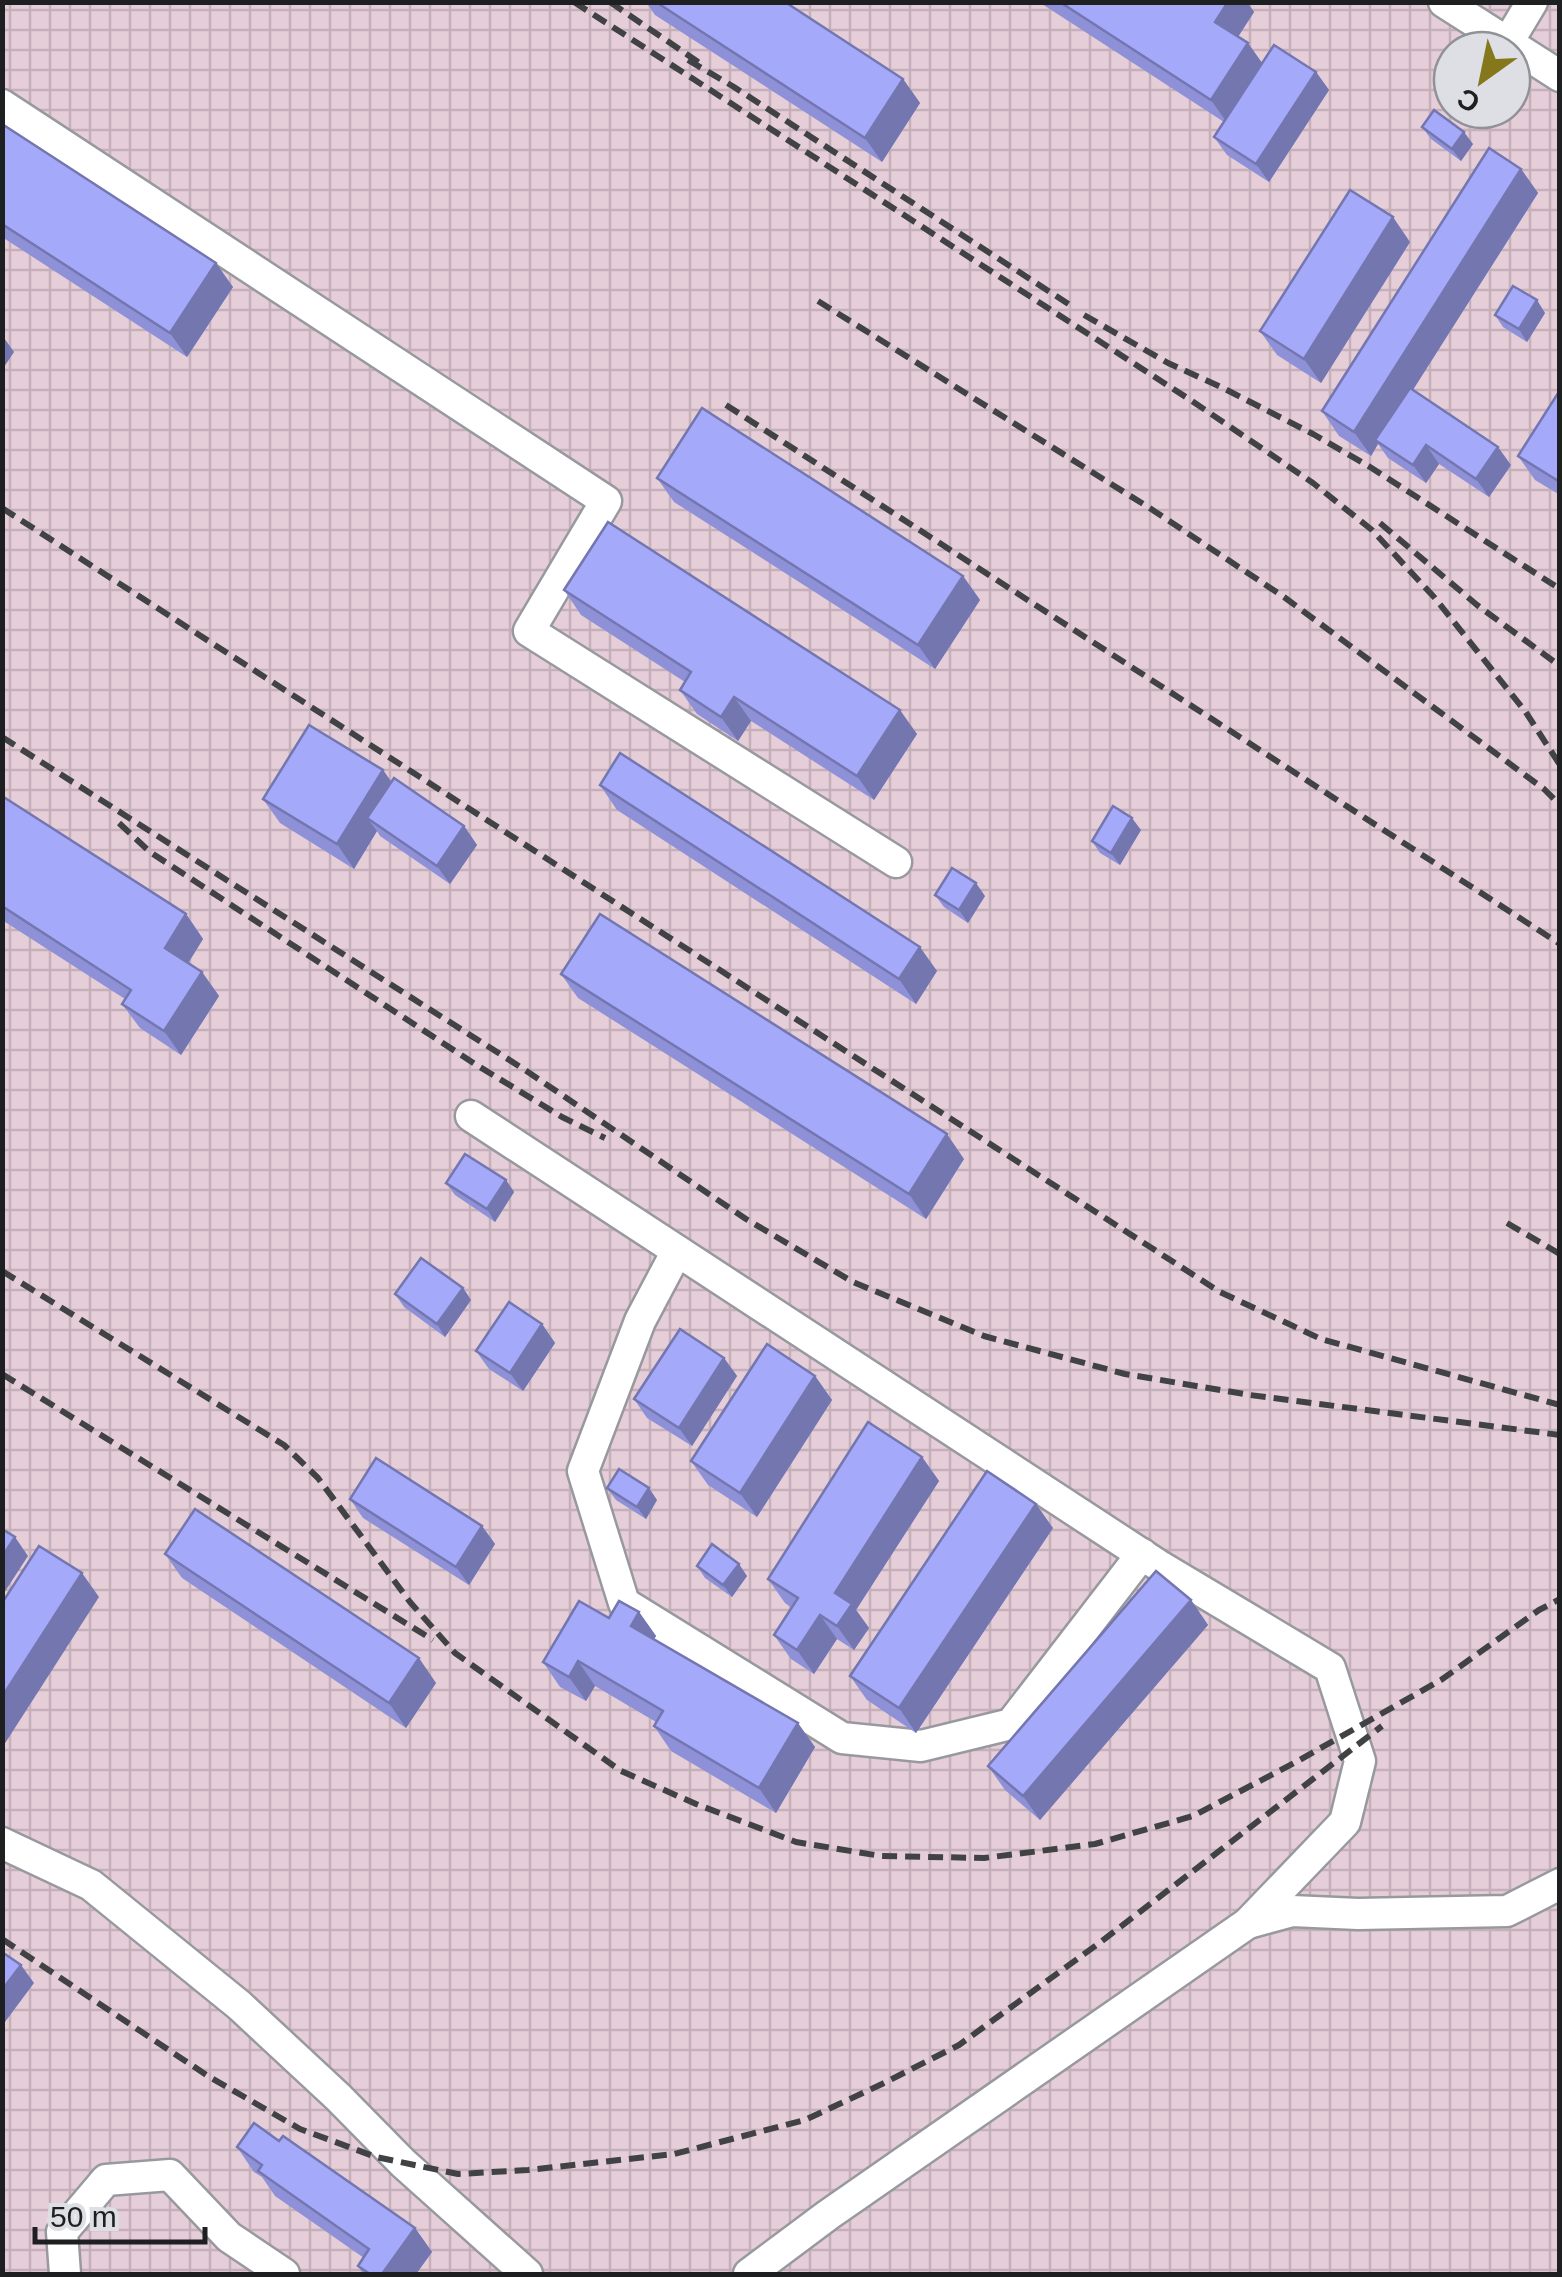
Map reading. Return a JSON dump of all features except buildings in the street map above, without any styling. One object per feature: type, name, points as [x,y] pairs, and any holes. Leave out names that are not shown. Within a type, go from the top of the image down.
[{"type":"street","points":[[1444,2],[1489,30]]},
{"type":"street","points":[[1515,30],[1532,2]]},
{"type":"street","points":[[1532,58],[1560,76]]},
{"type":"street","points":[[2,105],[606,501],[529,631],[896,862]]},
{"type":"street","points":[[472,1116],[1142,1554],[1330,1668],[1360,1761],[1345,1822],[1248,1923],[749,2274]]},
{"type":"street","points":[[677,1250],[640,1321],[584,1471],[624,1603],[842,1738],[921,1746],[1011,1724],[1142,1554]]},
{"type":"street","points":[[2,1843],[91,1885],[239,2005],[403,2163],[527,2274]]},
{"type":"street","points":[[1248,1923],[1292,1911],[1358,1914],[1507,1910],[1560,1884]]},
{"type":"street","points":[[66,2274],[62,2232],[106,2180],[170,2175],[229,2237],[284,2274]]},
{"type":"shaded area","points":[[3,3],[1559,3],[1559,2274],[3,2274]]},
{"type":"railway","points":[[574,2],[1313,483],[1372,530],[1434,597],[1525,711],[1560,765]]},
{"type":"railway","points":[[610,2],[701,64]]},
{"type":"railway","points":[[688,60],[1070,305]]},
{"type":"railway","points":[[818,301],[1148,507],[1284,597],[1544,789],[1560,805]]},
{"type":"railway","points":[[1084,315],[1168,363],[1313,434],[1560,589]]},
{"type":"railway","points":[[726,405],[1560,944]]},
{"type":"railway","points":[[2,508],[1220,1292],[1321,1339],[1560,1405]]},
{"type":"railway","points":[[1380,523],[1477,605],[1560,666]]},
{"type":"railway","points":[[2,737],[522,1068],[746,1219],[853,1282],[984,1336],[1125,1374],[1250,1395],[1560,1435]]},
{"type":"railway","points":[[119,823],[150,852],[475,1064],[562,1117],[605,1138]]},
{"type":"railway","points":[[1507,1223],[1560,1254]]},
{"type":"railway","points":[[2,1271],[284,1445],[318,1478],[410,1602],[455,1653],[621,1771],[796,1842],[881,1856],[984,1858],[1095,1844],[1193,1816],[1441,1680],[1560,1599]]},
{"type":"railway","points":[[2,1374],[433,1640]]},
{"type":"railway","points":[[2,1939],[208,2076],[300,2129],[376,2157],[458,2174],[674,2154],[805,2120],[959,2045],[1102,1941],[1382,1726]]}]
